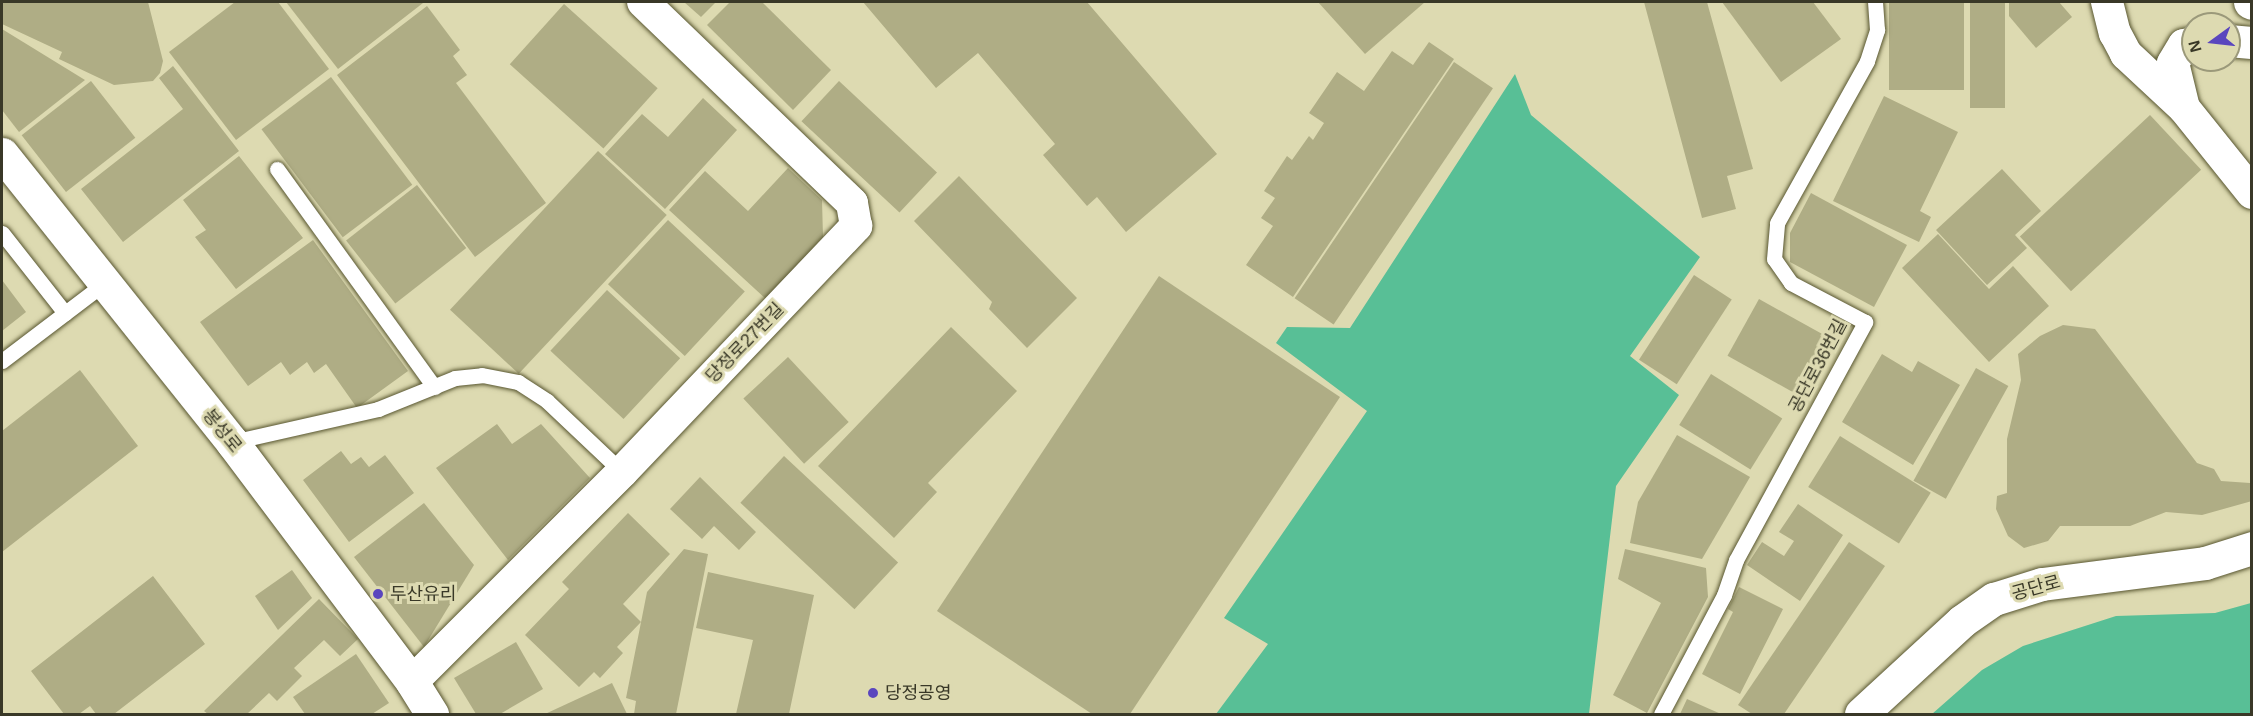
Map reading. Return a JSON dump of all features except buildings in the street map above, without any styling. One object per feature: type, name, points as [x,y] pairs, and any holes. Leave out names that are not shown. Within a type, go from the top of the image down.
[{"type":"street","name":"당정로27번길","points":[[412,682],[622,472],[856,226],[852,203],[643,2]]},
{"type":"street","points":[[2107,2],[2115,33],[2127,54],[2184,108],[2252,193]]},
{"type":"street","points":[[2181,50],[2173,63],[2184,108]]},
{"type":"street","name":"봉성로","points":[[2,154],[102,285],[232,442],[412,682],[432,714]]},
{"type":"street","name":"공단로","points":[[1861,714],[1962,621],[1994,599],[2052,582],[2205,563],[2252,548]]},
{"type":"lane","name":"공단로36번길","points":[[1661,714],[1724,595],[1736,560],[1865,322],[1791,283],[1774,258],[1777,223],[1867,61],[1877,30],[1875,2]]},
{"type":"lane","points":[[277,169],[434,387]]},
{"type":"lane","points":[[2,233],[65,313]]},
{"type":"lane","points":[[2,361],[102,285]]},
{"type":"lane","points":[[232,442],[378,409],[455,378],[482,375],[518,382],[547,401],[622,472]]},
{"type":"green space","points":[[1515,74],[1531,115],[1700,257],[1630,356],[1679,395],[1616,486],[1589,714],[1216,714],[1268,644],[1224,618],[1367,411],[1276,343],[1287,327],[1350,328]]},
{"type":"green space","points":[[2251,603],[2251,714],[1932,714],[1982,670],[2023,646],[2116,616],[2215,613]]},
{"type":"place","name":"두산유리","points":[[378,594]]},
{"type":"place","name":"당정공영","points":[[873,693]]}]
